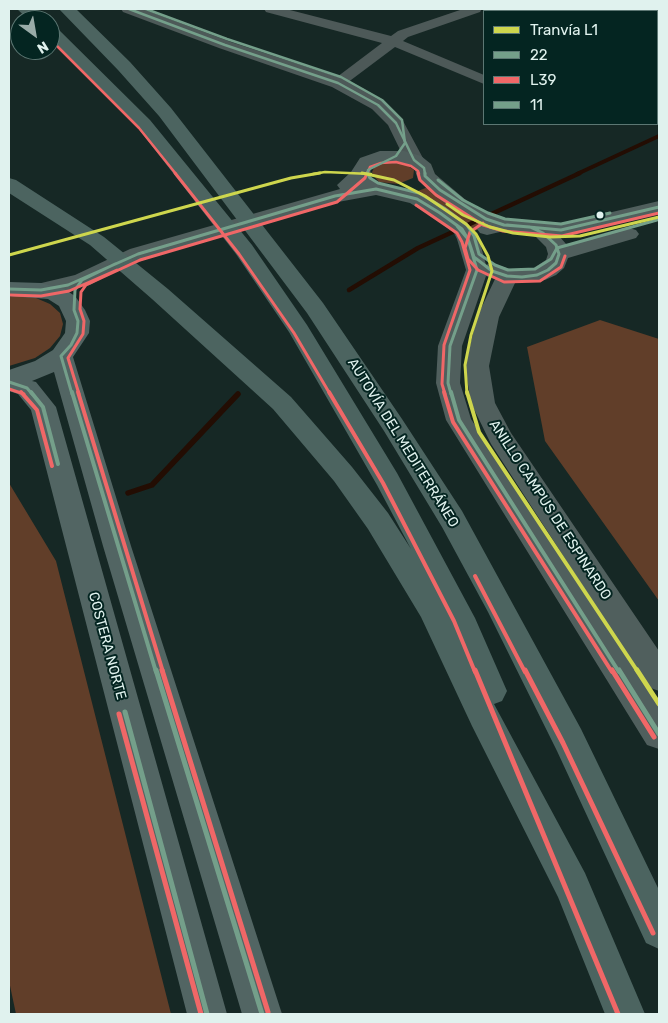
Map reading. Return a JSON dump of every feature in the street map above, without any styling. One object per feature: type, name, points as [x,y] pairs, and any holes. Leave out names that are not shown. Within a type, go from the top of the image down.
[{"type":"highway","points":[[56,9],[106,48]]},
{"type":"highway","name":"AUTOVÍA DEL MEDITERRÁNEO","points":[[67,9],[165,112],[266,242],[339,344],[420,467],[452,519],[569,740],[659,930]]},
{"type":"highway","points":[[60,40],[144,124],[244,250],[299,330],[388,480],[460,618],[625,1014]]},
{"type":"highway","points":[[9,184],[68,220],[160,294],[282,403],[343,474],[378,520],[433,610],[483,716],[572,886]]},
{"type":"main road","points":[[335,196],[360,174],[362,167],[367,162],[380,157],[396,156],[420,168],[440,190],[460,205],[486,219],[504,225]]},
{"type":"main road","points":[[42,290],[91,275],[138,254],[335,196],[381,190],[401,191],[417,186],[420,168]]},
{"type":"main road","points":[[360,174],[366,183],[381,190],[417,199],[440,213],[462,230],[472,252],[482,265],[507,276],[530,276],[548,270],[556,263],[559,254],[556,245],[550,237],[530,227]]},
{"type":"main road","points":[[472,252],[476,234],[490,227],[504,225],[561,230],[659,207]]},
{"type":"main road","points":[[559,254],[659,226]]},
{"type":"main road","name":"ANILLO CAMPUS DE ESPINARDO","points":[[472,252],[477,270],[450,346],[448,383],[459,420],[659,734]]},
{"type":"main road","points":[[74,310],[75,290],[91,275]]},
{"type":"main road","name":"ANILLO CAMPUS DE ESPINARDO","points":[[507,276],[488,317],[482,338],[477,366],[483,403],[500,437],[659,677]]},
{"type":"main road","points":[[9,289],[42,290],[56,294],[67,301],[74,310],[78,321],[77,332],[71,345],[60,356],[44,367],[9,378]]},
{"type":"main road","points":[[60,356],[262,1014]]},
{"type":"main road","name":"COSTERA NORTE","points":[[9,382],[26,388],[43,407],[207,1014]]},
{"type":"street","points":[[129,9],[225,45],[338,83],[378,105],[396,123],[420,168]]},
{"type":"street","points":[[271,9],[392,41],[483,80]]},
{"type":"street","points":[[338,83],[403,34],[475,9]]},
{"type":"street","points":[[380,157],[392,151],[399,142],[396,123]]},
{"type":"shaded area","points":[[384,162],[405,164],[414,170],[413,178],[398,184],[379,182],[372,172],[374,168]]},
{"type":"shaded area","points":[[428,187],[490,224],[470,233],[413,193]]},
{"type":"shaded area","points":[[9,297],[36,298],[50,304],[60,313],[63,324],[60,336],[50,348],[35,358],[9,366]]},
{"type":"shaded area","points":[[600,320],[659,339],[659,601],[545,441],[527,347]]},
{"type":"shaded area","points":[[9,483],[56,561],[171,1014],[16,1014],[9,981]]},
{"type":"waterway","points":[[577,174],[659,136]]},
{"type":"waterway","points":[[349,290],[418,248],[580,173]]},
{"type":"waterway","points":[[128,493],[152,485],[238,394]]},
{"type":"tram line","name":"L1","points":[[9,255],[291,178],[325,172],[367,173],[394,180],[425,196],[466,224],[476,234],[488,256],[492,271],[471,335],[465,365],[467,398],[479,432],[659,704]]},
{"type":"tram line","name":"L1","points":[[447,204],[463,215],[490,227],[513,233],[550,237],[580,236],[659,217]]},
{"type":"transit line","name":"22","points":[[9,289],[41,290],[68,285],[138,254],[335,196],[376,189],[417,199],[440,213],[462,229],[468,239],[474,257],[492,271],[507,276],[522,277],[537,275],[548,270],[556,263],[559,254],[556,245],[543,233],[530,227],[504,225],[486,219],[440,190],[425,176],[424,168],[414,160],[396,123],[378,105],[338,83],[225,45],[129,9]]},
{"type":"transit line","name":"11","points":[[146,9],[227,39],[341,77],[382,100],[402,120],[405,143],[396,156],[368,170],[367,173],[370,178],[378,183],[419,193],[444,208],[467,225],[474,236],[479,254],[495,265],[508,270],[535,269],[551,259],[557,248],[657,220]]},
{"type":"transit line","name":"L39","points":[[60,49],[139,128],[239,254],[294,333],[383,483],[454,621],[618,1014]]},
{"type":"transit line","name":"L39","points":[[268,1012],[123,544],[68,358],[83,334],[84,321],[80,309],[81,292],[86,285],[140,260],[337,202],[365,178],[370,167],[381,163],[396,162],[411,166],[418,171],[420,180],[436,195],[483,225],[503,231],[562,236],[659,213]]},
{"type":"transit line","name":"11","points":[[438,180],[463,200],[488,213],[505,219],[561,224],[610,213]]},
{"type":"transit line","name":"L39","points":[[416,205],[457,233],[462,242],[470,270],[444,345],[442,384],[453,422],[654,737]]},
{"type":"transit line","name":"22","points":[[507,225],[561,230],[659,207]]},
{"type":"transit line","name":"L39","points":[[483,223],[470,232],[465,248],[468,259],[478,270],[504,282],[540,281],[561,267],[565,256]]},
{"type":"transit line","name":"22","points":[[457,226],[468,239],[477,270],[450,346],[448,383],[459,420],[659,734]]},
{"type":"transit line","name":"22","points":[[61,356],[71,345],[77,333],[78,321],[74,310],[75,290],[82,280],[115,264]]},
{"type":"transit line","name":"L39","points":[[9,295],[41,296],[69,291],[117,270]]},
{"type":"transit line","name":"22","points":[[61,356],[117,546],[262,1014]]},
{"type":"transit line","name":"22","points":[[9,382],[27,388],[43,407],[58,464]]},
{"type":"transit line","name":"L39","points":[[9,389],[23,393],[37,410],[52,466]]},
{"type":"transit line","name":"L39","points":[[475,576],[563,743],[653,933]]},
{"type":"transit line","name":"22","points":[[125,712],[207,1014]]},
{"type":"transit line","name":"L39","points":[[119,714],[201,1014]]}]
